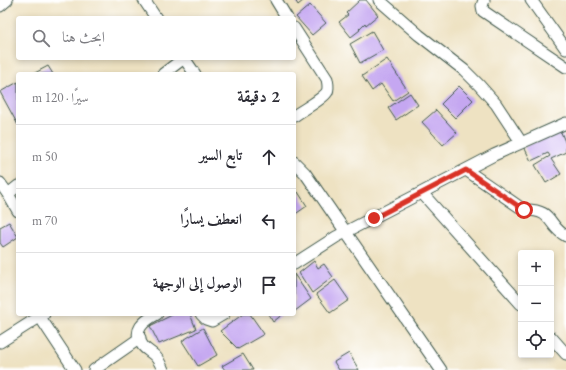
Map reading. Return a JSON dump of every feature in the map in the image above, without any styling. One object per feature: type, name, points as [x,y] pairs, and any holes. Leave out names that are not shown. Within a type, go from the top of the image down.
[{"type":"street","points":[[0,6],[7,0]]},
{"type":"street","points":[[144,0],[155,16]]},
{"type":"street","points":[[276,0],[287,16]]},
{"type":"street","points":[[380,0],[419,35],[464,70],[474,80],[496,104],[521,142]]},
{"type":"street","points":[[484,0],[482,6],[483,11],[566,67]]},
{"type":"street","points":[[531,0],[566,48]]},
{"type":"street","points":[[296,31],[327,79],[329,85],[324,96],[296,115]]},
{"type":"street","points":[[166,72],[181,60]]},
{"type":"street","points":[[185,60],[194,72]]},
{"type":"street","points":[[296,263],[346,232],[521,142],[566,123]]},
{"type":"street","points":[[296,164],[305,172],[441,370]]},
{"type":"street","points":[[466,170],[524,210],[533,210],[544,213],[560,232],[566,236]]},
{"type":"street","points":[[296,176],[305,172]]},
{"type":"street","points":[[0,183],[16,208]]},
{"type":"street","points":[[8,194],[16,188]]},
{"type":"street","points":[[422,193],[518,301]]},
{"type":"street","points":[[0,342],[40,316]]},
{"type":"street","points":[[43,316],[75,370]]},
{"type":"street","points":[[153,316],[142,323],[139,331],[140,338],[143,346],[158,360],[163,370]]},
{"type":"street","points":[[203,316],[206,320],[212,321],[221,316]]},
{"type":"street","points":[[94,370],[140,338]]},
{"type":"street","points":[[554,340],[566,354]]},
{"type":"building","points":[[295,0],[304,0],[298,5]]},
{"type":"building","points":[[360,0],[366,0],[378,15],[366,25],[365,23],[359,29],[360,30],[351,37],[339,22],[348,15],[346,13]]},
{"type":"building","points":[[310,5],[326,23],[312,35],[296,17]]},
{"type":"building","points":[[372,31],[383,50],[360,63],[350,44]]},
{"type":"building","points":[[387,59],[408,91],[393,101],[381,84],[372,91],[362,76]]},
{"type":"building","points":[[48,66],[52,72],[37,72]]},
{"type":"building","points":[[16,83],[16,121],[0,92]]},
{"type":"building","points":[[459,86],[473,100],[455,118],[441,104]]},
{"type":"building","points":[[410,93],[418,105],[396,120],[388,108]]},
{"type":"building","points":[[436,110],[457,133],[443,145],[422,122]]},
{"type":"building","points":[[560,130],[566,144],[566,152],[551,159],[561,174],[546,183],[535,165],[550,156],[548,153],[531,161],[524,147]]},
{"type":"building","points":[[298,192],[307,206],[296,214],[296,193]]},
{"type":"building","points":[[9,222],[16,234],[16,238],[3,247],[0,243],[0,227]]},
{"type":"building","points":[[314,261],[318,268],[324,264],[333,277],[312,293],[299,273]]},
{"type":"building","points":[[296,277],[311,299],[296,310]]},
{"type":"building","points":[[335,280],[349,300],[330,313],[316,294]]},
{"type":"building","points":[[170,316],[191,316],[196,329],[159,344],[150,326]]},
{"type":"building","points":[[240,316],[251,316],[264,334],[238,349],[220,331]]},
{"type":"building","points":[[269,316],[280,316],[273,322]]},
{"type":"building","points":[[203,328],[217,355],[198,366],[182,341]]},
{"type":"building","points":[[349,353],[359,370],[339,370],[334,362]]},
{"type":"building","points":[[243,354],[253,370],[225,370],[222,366]]},
{"type":"route","points":[[374,218],[466,170],[524,210]]}]
